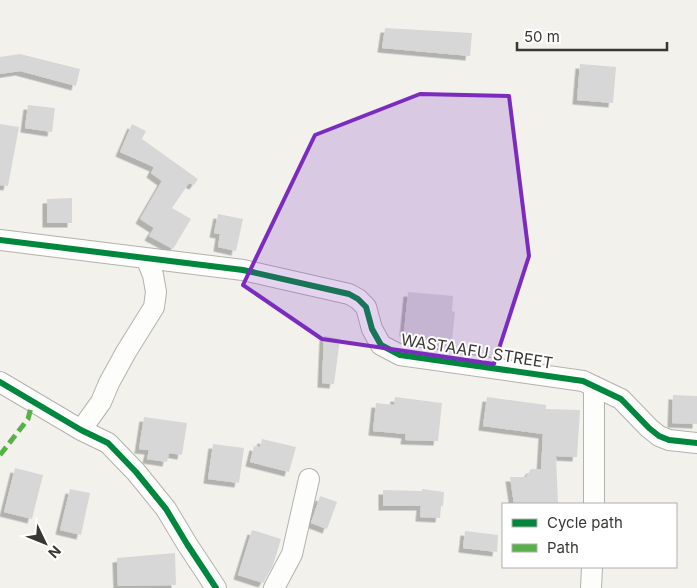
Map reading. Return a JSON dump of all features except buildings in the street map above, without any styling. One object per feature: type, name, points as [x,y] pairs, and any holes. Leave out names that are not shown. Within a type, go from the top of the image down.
[{"type":"street","name":"WASTAAFU STREET","points":[[0,240],[243,270],[349,294],[366,307],[372,329],[381,346],[400,355],[582,381],[621,399],[659,436],[669,440],[697,443]]},
{"type":"street","points":[[81,430],[101,402],[122,360],[154,306],[156,292],[153,275],[146,258]]},
{"type":"street","points":[[0,382],[81,430],[108,443],[136,472],[166,509],[216,588]]},
{"type":"street","points":[[594,386],[594,503]]},
{"type":"street","points":[[274,588],[292,554],[309,479]]},
{"type":"street","points":[[591,588],[592,568]]},
{"type":"highlighted area","points":[[420,94],[509,96],[529,256],[494,364],[322,339],[243,285],[315,135]]},
{"type":"marked path","points":[[0,455],[28,419],[33,400]]},
{"type":"cycle path","points":[[0,240],[243,270],[349,294],[366,307],[372,329],[381,345],[400,355],[583,381],[621,399],[659,436],[669,440],[697,443]]},
{"type":"cycle path","points":[[0,382],[81,430],[108,443],[136,472],[166,509],[216,588]]}]
